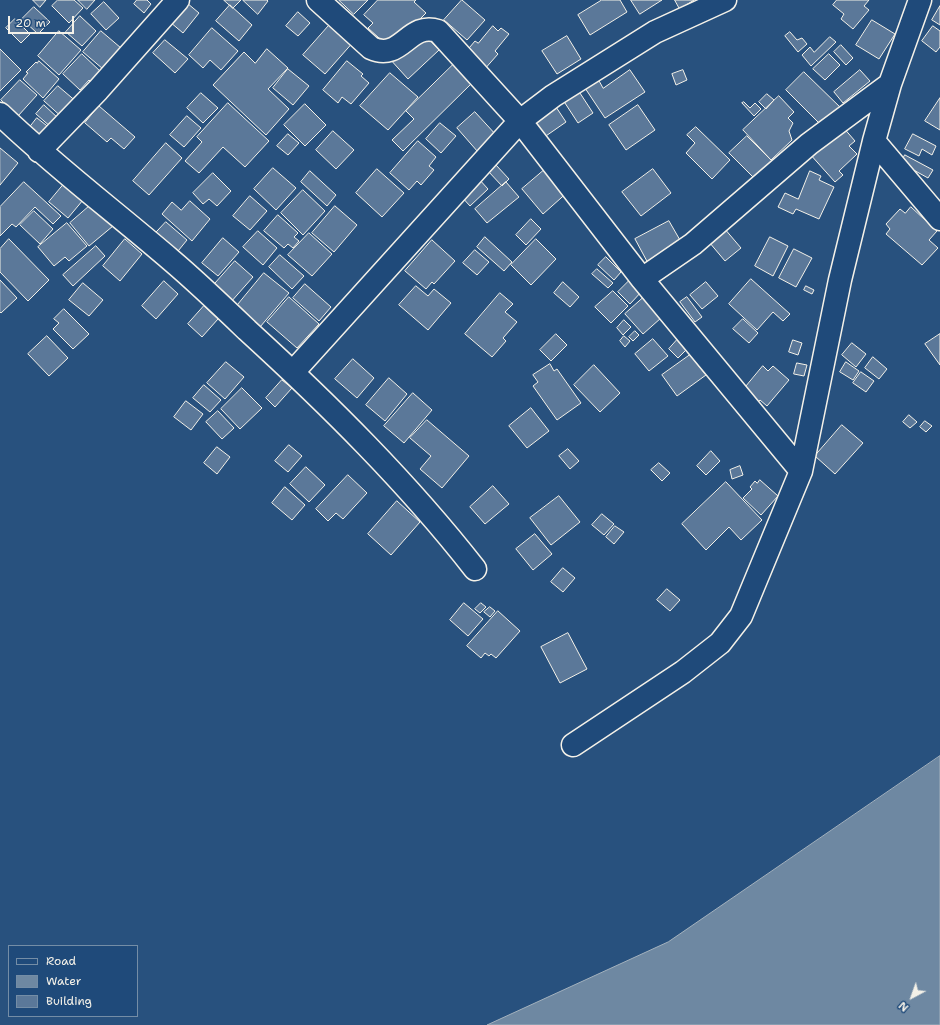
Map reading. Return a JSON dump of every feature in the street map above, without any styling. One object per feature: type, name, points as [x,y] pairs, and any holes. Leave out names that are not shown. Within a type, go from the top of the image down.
[{"type":"street","points":[[39,151],[98,90],[178,0]]},
{"type":"street","points":[[318,0],[371,48],[381,52],[390,51],[422,30],[430,28],[438,31],[520,121],[642,279],[800,471]]},
{"type":"street","points":[[293,372],[520,121],[554,96],[655,32],[725,0]]},
{"type":"street","points":[[573,745],[683,672],[720,643],[741,616],[800,471],[840,280],[874,141],[890,84],[920,0]]},
{"type":"street","points":[[642,279],[693,244],[809,144],[890,84]]},
{"type":"street","points":[[0,114],[39,151],[172,260],[293,372],[399,478],[442,526],[476,569]]},
{"type":"street","points":[[874,141],[940,218]]},
{"type":"water","points":[[940,756],[940,1025],[487,1025],[668,942]]},
{"type":"building","points":[[33,0],[46,0],[40,7]]},
{"type":"building","points":[[58,0],[74,0],[83,8],[69,23],[52,6]]},
{"type":"building","points":[[78,0],[95,0],[87,9]]},
{"type":"building","points":[[137,0],[147,0],[151,4],[144,13],[134,4]]},
{"type":"building","points":[[224,0],[241,0],[233,8]]},
{"type":"building","points":[[243,0],[267,0],[268,1],[258,14]]},
{"type":"building","points":[[339,0],[368,0],[354,14]]},
{"type":"building","points":[[378,0],[416,0],[414,2],[426,13],[414,25],[411,23],[389,47],[368,28],[373,23],[364,15]]},
{"type":"building","points":[[462,0],[485,20],[467,40],[444,20]]},
{"type":"building","points":[[602,0],[620,0],[627,12],[590,35],[578,15]]},
{"type":"building","points":[[631,0],[662,0],[640,14]]},
{"type":"building","points":[[675,0],[694,0],[680,9]]},
{"type":"building","points":[[837,0],[869,0],[864,6],[869,10],[853,29],[841,19],[844,14],[833,5]]},
{"type":"building","points":[[104,2],[119,18],[106,30],[91,14]]},
{"type":"building","points":[[187,3],[199,13],[183,33],[170,22]]},
{"type":"building","points":[[230,5],[252,25],[239,41],[216,21]]},
{"type":"building","points":[[940,6],[940,25],[932,20]]},
{"type":"building","points":[[34,7],[50,22],[38,34],[22,19]]},
{"type":"building","points":[[298,12],[310,23],[298,36],[286,26]]},
{"type":"building","points":[[80,16],[96,31],[82,46],[66,32]]},
{"type":"building","points":[[15,19],[30,34],[21,43],[6,28]]},
{"type":"building","points":[[872,20],[895,34],[879,59],[856,45]]},
{"type":"building","points":[[333,21],[355,40],[325,74],[303,55]]},
{"type":"building","points":[[493,26],[498,31],[501,28],[509,34],[495,51],[498,54],[483,71],[464,54],[475,41],[478,43]]},
{"type":"building","points":[[933,26],[940,31],[940,47],[936,52],[922,41]]},
{"type":"building","points":[[212,28],[238,51],[221,70],[210,60],[203,68],[189,55]]},
{"type":"building","points":[[420,30],[439,50],[408,79],[389,58]]},
{"type":"building","points":[[59,31],[81,50],[59,75],[38,56]]},
{"type":"building","points":[[101,31],[121,48],[103,69],[83,52]]},
{"type":"building","points":[[790,32],[797,40],[802,38],[807,44],[798,52],[785,36]]},
{"type":"building","points":[[567,36],[581,59],[557,74],[542,51]]},
{"type":"building","points":[[830,37],[836,42],[811,66],[802,55],[810,47],[814,52]]},
{"type":"building","points":[[165,40],[188,59],[175,73],[153,53]]},
{"type":"building","points":[[841,45],[853,58],[846,65],[834,52]]},
{"type":"building","points":[[0,49],[21,70],[0,91]]},
{"type":"building","points":[[267,49],[288,68],[268,89],[289,109],[266,135],[213,85],[244,52],[255,63]]},
{"type":"building","points":[[82,54],[101,72],[91,82],[89,80],[80,90],[63,74]]},
{"type":"building","points":[[829,54],[840,65],[825,80],[813,69]]},
{"type":"building","points":[[39,61],[59,79],[43,98],[23,79],[28,73],[26,72]]},
{"type":"building","points":[[347,61],[363,74],[361,76],[369,83],[351,104],[342,97],[338,103],[323,90]]},
{"type":"building","points":[[454,64],[472,83],[403,151],[392,140],[414,119],[406,111]]},
{"type":"building","points":[[288,69],[309,86],[293,105],[273,88]]},
{"type":"building","points":[[630,70],[645,92],[605,118],[585,88],[598,79],[603,88]]},
{"type":"building","points":[[683,70],[687,80],[676,85],[672,74]]},
{"type":"building","points":[[860,70],[870,81],[843,103],[834,92]]},
{"type":"building","points":[[804,72],[842,109],[824,128],[786,90]]},
{"type":"building","points":[[390,73],[418,97],[388,130],[360,106]]},
{"type":"building","points":[[20,80],[37,95],[18,116],[1,100]]},
{"type":"building","points":[[58,86],[78,103],[64,119],[44,101]]},
{"type":"building","points":[[578,90],[593,113],[578,123],[563,100]]},
{"type":"building","points":[[201,93],[218,108],[203,123],[187,108]]},
{"type":"building","points":[[767,94],[774,100],[766,109],[759,102]]},
{"type":"building","points":[[779,96],[794,112],[788,118],[793,123],[789,131],[792,140],[771,160],[743,130]]},
{"type":"building","points":[[940,98],[940,130],[925,121]]},
{"type":"building","points":[[552,101],[566,122],[543,138],[529,117]]},
{"type":"building","points":[[744,102],[750,108],[755,103],[761,109],[754,116],[742,103]]},
{"type":"building","points":[[228,103],[269,141],[245,167],[223,147],[199,173],[185,161],[202,142],[197,137]]},
{"type":"building","points":[[305,104],[326,125],[305,146],[284,125]]},
{"type":"building","points":[[44,105],[59,119],[52,128],[36,114]]},
{"type":"building","points":[[638,105],[655,130],[626,150],[609,125]]},
{"type":"building","points":[[99,106],[135,137],[124,149],[111,138],[107,142],[85,123]]},
{"type":"building","points":[[475,112],[497,136],[478,152],[457,128]]},
{"type":"building","points":[[187,116],[201,128],[184,147],[170,135]]},
{"type":"building","points":[[37,118],[51,129],[43,138],[30,127]]},
{"type":"building","points":[[440,123],[456,136],[441,153],[426,139]]},
{"type":"building","points":[[842,126],[855,141],[849,146],[857,154],[839,171],[843,175],[835,182],[809,153]]},
{"type":"building","points":[[696,127],[730,160],[712,179],[686,153],[695,143],[687,135]]},
{"type":"building","points":[[333,131],[354,150],[336,169],[316,150]]},
{"type":"building","points":[[288,134],[299,143],[288,155],[277,146]]},
{"type":"building","points":[[913,134],[936,146],[932,155],[922,149],[919,156],[905,149]]},
{"type":"building","points":[[747,136],[773,162],[755,179],[729,153]]},
{"type":"building","points":[[418,141],[436,157],[429,166],[434,170],[421,185],[417,181],[409,190],[390,173]]},
{"type":"building","points":[[166,143],[182,158],[149,195],[133,181]]},
{"type":"building","points":[[0,148],[18,163],[0,185]]},
{"type":"building","points":[[905,155],[933,170],[928,178],[901,163]]},
{"type":"building","points":[[496,165],[509,179],[502,186],[488,171]]},
{"type":"building","points":[[549,166],[570,190],[543,214],[522,189]]},
{"type":"building","points":[[273,168],[296,188],[276,210],[254,189]]},
{"type":"building","points":[[377,169],[404,193],[382,217],[356,193]]},
{"type":"building","points":[[653,169],[671,193],[641,216],[622,192]]},
{"type":"building","points":[[310,171],[336,195],[327,206],[301,182]]},
{"type":"building","points":[[810,171],[821,176],[819,180],[834,187],[819,219],[796,209],[793,214],[778,207],[785,193],[798,199]]},
{"type":"building","points":[[213,173],[231,191],[217,206],[209,199],[203,204],[193,193]]},
{"type":"building","points":[[478,178],[488,189],[470,206],[460,195]]},
{"type":"building","points":[[24,182],[61,216],[53,224],[35,207],[16,227],[12,224],[0,236],[0,207]]},
{"type":"building","points":[[506,182],[519,197],[487,223],[475,209]]},
{"type":"building","points":[[64,184],[83,200],[68,218],[49,202]]},
{"type":"building","points":[[303,190],[325,211],[303,235],[281,213]]},
{"type":"building","points":[[250,196],[267,211],[250,230],[233,216]]},
{"type":"building","points":[[190,201],[210,219],[192,241],[162,214],[172,202],[181,210]]},
{"type":"building","points":[[93,203],[113,226],[89,246],[70,223]]},
{"type":"building","points":[[335,206],[357,225],[334,252],[312,233]]},
{"type":"building","points":[[911,207],[937,231],[929,240],[938,248],[922,265],[886,234],[890,229],[886,224],[900,209],[905,213]]},
{"type":"building","points":[[34,211],[53,229],[40,244],[20,225]]},
{"type":"building","points":[[278,215],[298,233],[294,237],[299,241],[293,248],[288,244],[284,248],[264,231]]},
{"type":"building","points":[[531,219],[541,229],[526,245],[516,235]]},
{"type":"building","points":[[669,221],[684,247],[649,265],[635,239]]},
{"type":"building","points":[[166,222],[187,240],[174,256],[152,237]]},
{"type":"building","points":[[67,223],[87,246],[69,261],[65,257],[54,266],[38,247]]},
{"type":"building","points":[[724,228],[741,248],[725,261],[709,242]]},
{"type":"building","points":[[258,231],[277,248],[263,265],[243,247]]},
{"type":"building","points":[[309,233],[332,254],[312,276],[288,255]]},
{"type":"building","points":[[485,237],[512,262],[504,271],[477,247]]},
{"type":"building","points":[[770,237],[788,246],[773,276],[755,266]]},
{"type":"building","points":[[223,238],[239,252],[218,276],[202,263]]},
{"type":"building","points":[[9,239],[49,280],[28,301],[0,272],[0,249]]},
{"type":"building","points":[[125,239],[142,254],[120,281],[103,266]]},
{"type":"building","points":[[536,239],[556,259],[531,285],[511,265]]},
{"type":"building","points":[[432,240],[455,261],[434,284],[432,282],[426,289],[405,271]]},
{"type":"building","points":[[96,246],[105,256],[73,286],[63,275]]},
{"type":"building","points":[[794,249],[812,258],[796,287],[779,278]]},
{"type":"building","points":[[475,250],[489,262],[477,275],[463,263]]},
{"type":"building","points":[[280,255],[304,276],[292,289],[269,267]]},
{"type":"building","points":[[606,257],[621,272],[614,280],[598,265]]},
{"type":"building","points":[[235,261],[253,277],[230,303],[212,287]]},
{"type":"building","points":[[597,269],[613,283],[608,288],[592,274]]},
{"type":"building","points":[[264,273],[289,293],[260,327],[236,307]]},
{"type":"building","points":[[631,279],[643,290],[630,304],[618,292]]},
{"type":"building","points":[[751,279],[790,314],[783,321],[773,312],[757,330],[729,304]]},
{"type":"building","points":[[0,280],[17,298],[1,313],[0,312]]},
{"type":"building","points":[[164,281],[178,294],[156,319],[142,306]]},
{"type":"building","points":[[563,282],[579,297],[570,307],[554,293]]},
{"type":"building","points":[[706,282],[718,296],[702,309],[690,295]]},
{"type":"building","points":[[83,283],[103,300],[89,316],[69,300]]},
{"type":"building","points":[[305,284],[331,307],[319,321],[293,298]]},
{"type":"building","points":[[416,286],[428,296],[434,289],[451,303],[428,330],[399,305]]},
{"type":"building","points":[[806,286],[814,290],[812,294],[804,290]]},
{"type":"building","points":[[613,291],[628,306],[611,323],[595,307]]},
{"type":"building","points":[[500,293],[513,304],[505,312],[517,322],[503,338],[506,341],[492,357],[465,334]]},
{"type":"building","points":[[289,297],[319,324],[297,348],[267,322]]},
{"type":"building","points":[[687,297],[702,317],[695,322],[680,302]]},
{"type":"building","points":[[643,298],[661,318],[643,334],[625,314]]},
{"type":"building","points":[[204,306],[218,319],[202,337],[188,324]]},
{"type":"building","points":[[64,309],[89,334],[73,349],[53,329],[59,323],[54,319]]},
{"type":"building","points":[[743,319],[758,333],[749,343],[733,329]]},
{"type":"building","points":[[624,320],[631,327],[623,335],[617,328]]},
{"type":"building","points":[[635,331],[639,335],[633,341],[629,337]]},
{"type":"building","points":[[556,334],[567,345],[551,361],[540,350]]},
{"type":"building","points":[[940,334],[940,365],[925,344]]},
{"type":"building","points":[[47,336],[68,358],[49,376],[28,354]]},
{"type":"building","points":[[624,336],[630,341],[625,347],[620,341]]},
{"type":"building","points":[[653,339],[668,356],[649,371],[635,354]]},
{"type":"building","points":[[677,340],[686,350],[678,358],[669,349]]},
{"type":"building","points":[[793,340],[802,343],[798,355],[789,352]]},
{"type":"building","points":[[852,343],[866,354],[856,367],[842,355]]},
{"type":"building","points":[[690,355],[706,375],[677,396],[662,375]]},
{"type":"building","points":[[873,357],[887,369],[879,379],[865,368]]},
{"type":"building","points":[[353,359],[374,378],[357,398],[335,379]]},
{"type":"building","points":[[226,362],[244,377],[225,399],[207,383]]},
{"type":"building","points":[[846,362],[859,371],[853,380],[840,372]]},
{"type":"building","points":[[797,363],[807,365],[804,376],[794,374]]},
{"type":"building","points":[[550,364],[554,371],[557,369],[581,403],[557,420],[533,386],[538,382],[533,375]]},
{"type":"building","points":[[594,365],[620,393],[600,412],[574,385]]},
{"type":"building","points":[[763,366],[768,371],[773,366],[789,380],[767,406],[760,400],[754,407],[739,395]]},
{"type":"building","points":[[861,372],[874,381],[866,392],[853,383]]},
{"type":"building","points":[[389,378],[407,394],[385,421],[366,405]]},
{"type":"building","points":[[282,380],[292,388],[275,407],[266,398]]},
{"type":"building","points":[[204,385],[221,400],[210,412],[193,398]]},
{"type":"building","points":[[242,388],[262,408],[240,429],[221,409]]},
{"type":"building","points":[[413,393],[432,410],[404,443],[384,426]]},
{"type":"building","points":[[186,401],[203,414],[191,430],[174,417]]},
{"type":"building","points":[[531,408],[549,431],[527,448],[509,426]]},
{"type":"building","points":[[218,411],[234,428],[222,439],[206,422]]},
{"type":"building","points":[[909,415],[917,422],[910,428],[903,422]]},
{"type":"building","points":[[427,420],[469,456],[442,488],[420,469],[431,456],[410,438]]},
{"type":"building","points":[[925,421],[932,426],[926,432],[920,427]]},
{"type":"building","points":[[842,425],[863,443],[835,474],[815,456]]},
{"type":"building","points":[[289,445],[302,456],[288,472],[275,461]]},
{"type":"building","points":[[217,447],[230,457],[217,474],[204,463]]},
{"type":"building","points":[[568,449],[579,461],[570,469],[559,456]]},
{"type":"building","points":[[711,451],[720,461],[706,475],[697,466]]},
{"type":"building","points":[[659,463],[670,473],[662,481],[651,470]]},
{"type":"building","points":[[740,466],[743,475],[732,479],[730,470]]},
{"type":"building","points":[[306,467],[325,485],[309,502],[290,484]]},
{"type":"building","points":[[348,475],[367,493],[343,519],[336,513],[328,521],[316,509]]},
{"type":"building","points":[[760,480],[778,496],[761,515],[743,498],[752,489],[750,487],[755,481],[757,483]]},
{"type":"building","points":[[726,482],[762,520],[741,540],[729,527],[706,550],[682,524]]},
{"type":"building","points":[[493,486],[509,504],[485,524],[470,507]]},
{"type":"building","points":[[285,487],[305,505],[292,520],[272,503]]},
{"type":"building","points":[[559,496],[580,522],[551,545],[530,518]]},
{"type":"building","points":[[397,501],[420,522],[391,555],[368,534]]},
{"type":"building","points":[[602,514],[614,524],[604,535],[592,525]]},
{"type":"building","points":[[615,526],[624,532],[614,544],[606,537]]},
{"type":"building","points":[[535,534],[552,554],[533,570],[516,549]]},
{"type":"building","points":[[563,568],[575,578],[563,592],[551,582]]},
{"type":"building","points":[[667,589],[680,600],[670,611],[657,600]]},
{"type":"building","points":[[464,603],[483,619],[468,636],[450,620]]},
{"type":"building","points":[[481,603],[486,607],[480,613],[475,609]]},
{"type":"building","points":[[490,607],[495,611],[490,617],[484,612]]},
{"type":"building","points":[[498,611],[520,631],[496,658],[491,654],[489,656],[485,653],[481,658],[467,646]]},
{"type":"building","points":[[568,633],[587,669],[560,683],[541,647]]}]
